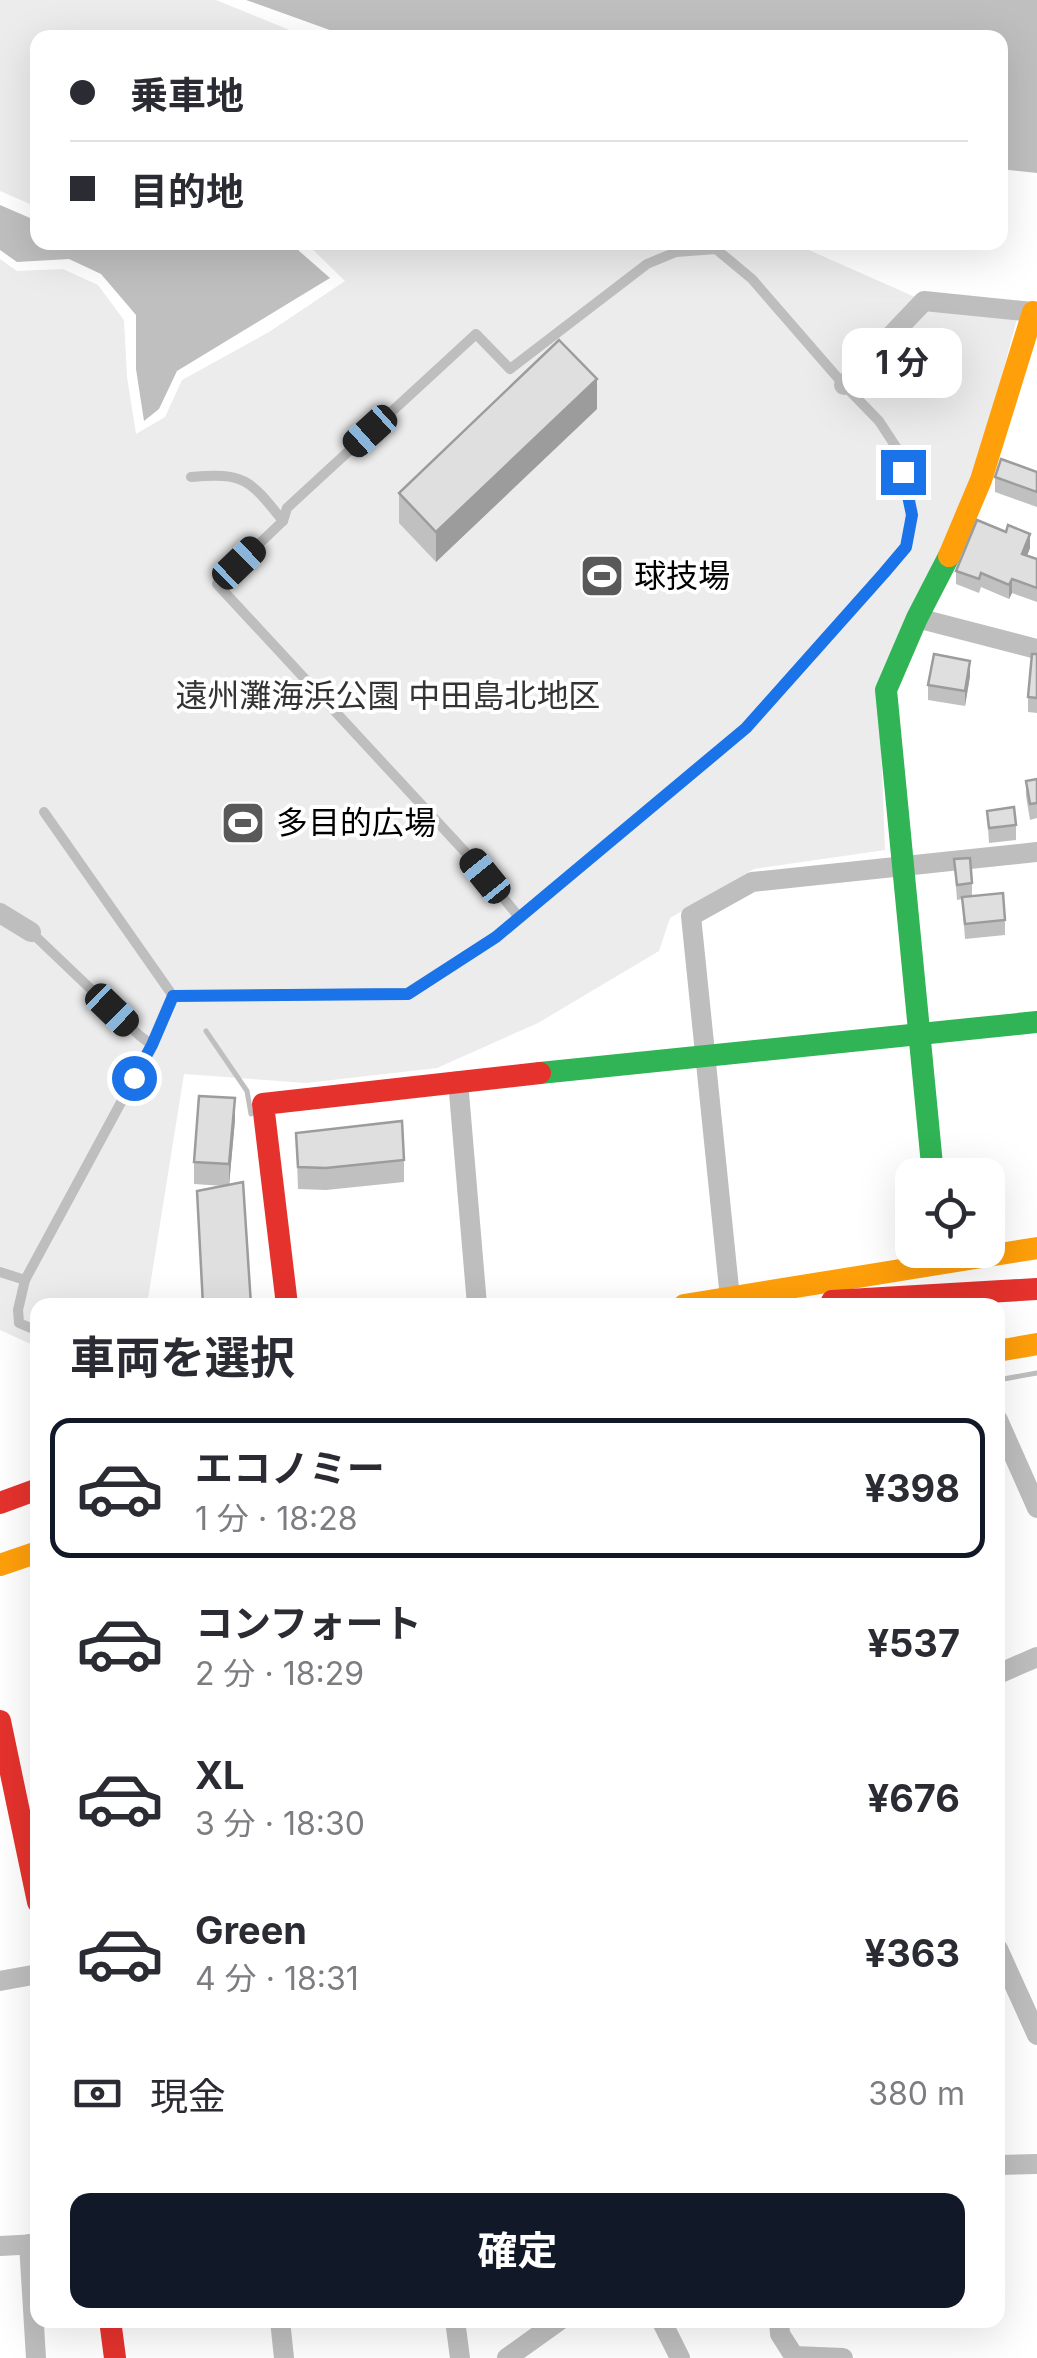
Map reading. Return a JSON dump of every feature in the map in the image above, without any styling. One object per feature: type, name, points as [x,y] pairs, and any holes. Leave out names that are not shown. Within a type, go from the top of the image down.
[{"type":"main road","points":[[932,1158],[886,690],[981,480],[1035,313]]},
{"type":"main road","points":[[286,1298],[262,1104],[1037,1022]]},
{"type":"main road","points":[[1005,1251],[1037,1248]]},
{"type":"main road","points":[[730,1298],[895,1265]]},
{"type":"main road","points":[[893,1298],[1037,1289]]},
{"type":"main road","points":[[1005,1350],[1037,1344]]},
{"type":"main road","points":[[0,1504],[30,1492]]},
{"type":"main road","points":[[0,1566],[30,1555]]},
{"type":"main road","points":[[0,1721],[30,1864]]},
{"type":"main road","points":[[111,2328],[115,2358]]},
{"type":"street","points":[[844,384],[924,301],[1035,313]]},
{"type":"street","points":[[917,618],[1037,648]]},
{"type":"street","points":[[730,1298],[691,916],[752,882],[1037,852]]},
{"type":"street","points":[[0,913],[30,932]]},
{"type":"street","points":[[458,1081],[476,1298]]},
{"type":"street","points":[[1005,1436],[1037,1508]]},
{"type":"street","points":[[1005,1671],[1037,1656]]},
{"type":"street","points":[[1005,1964],[1037,2035]]},
{"type":"street","points":[[0,1981],[30,1975]]},
{"type":"street","points":[[1005,2165],[1037,2164]]},
{"type":"street","points":[[0,2246],[30,2244]]},
{"type":"street","points":[[35,2328],[36,2358]]},
{"type":"street","points":[[281,2328],[284,2358]]},
{"type":"street","points":[[456,2328],[460,2358]]},
{"type":"street","points":[[507,2358],[549,2328]]},
{"type":"street","points":[[670,2328],[680,2358]]},
{"type":"street","points":[[780,2328],[794,2356],[843,2358]]},
{"type":"lane","points":[[518,917],[468,855],[217,584],[283,521],[286,508],[476,334],[510,369],[647,264],[676,252],[696,250]]},
{"type":"lane","points":[[173,996],[408,994],[496,937],[746,728],[906,547],[912,515],[898,450],[879,421],[752,279],[718,250]]},
{"type":"lane","points":[[191,478],[220,475],[249,482],[283,521]]},
{"type":"lane","points":[[44,812],[173,996]]},
{"type":"lane","points":[[30,932],[152,1045]]},
{"type":"lane","points":[[30,1328],[19,1323],[25,1280],[152,1045],[173,996]]},
{"type":"lane","points":[[0,1272],[25,1280]]},
{"type":"green space","points":[[0,0],[216,0],[290,30],[30,30],[30,204],[0,191]]},
{"type":"green space","name":"遠州灘海浜公園 中田島北地区","points":[[313,250],[809,250],[924,301],[1019,311],[976,473],[879,690],[885,850],[754,869],[670,918],[659,951],[538,1023],[437,1068],[306,1083],[184,1074],[148,1298],[30,1298],[30,1344],[0,1330],[0,259],[17,271],[63,269],[98,285],[124,320],[136,434],[165,417],[182,380],[269,332],[345,281]]},
{"type":"shaded area","points":[[246,0],[1037,0],[1037,173],[1008,170],[1008,30],[330,30]]},
{"type":"shaded area","points":[[0,205],[30,218],[30,250],[298,250],[330,278],[177,371],[159,409],[144,421],[136,369],[136,315],[101,274],[69,259],[17,262],[0,250]]},
{"type":"building","points":[[559,340],[597,379],[436,532],[399,493]]},
{"type":"building","points":[[1001,459],[1037,472],[1037,492],[995,477]]},
{"type":"building","points":[[977,520],[1006,532],[1008,525],[1030,534],[1022,554],[1037,559],[1037,588],[1012,579],[1009,585],[981,573],[979,579],[956,571]]},
{"type":"building","points":[[934,654],[970,661],[965,691],[928,685]]},
{"type":"building","points":[[1032,654],[1037,654],[1037,698],[1028,697]]},
{"type":"building","points":[[1037,779],[1037,803],[1030,804],[1026,781]]},
{"type":"building","points":[[1014,807],[1016,825],[989,828],[987,811]]},
{"type":"building","points":[[970,858],[972,883],[957,885],[954,859]]},
{"type":"building","points":[[1003,893],[1005,920],[965,924],[962,897]]},
{"type":"building","points":[[199,1096],[235,1098],[229,1164],[194,1162]]},
{"type":"building","points":[[402,1121],[404,1160],[298,1167],[296,1133]]},
{"type":"building","points":[[243,1182],[251,1298],[203,1298],[197,1191]]},
{"type":"waterway","points":[[206,1031],[247,1091],[251,1114]]},
{"type":"waterway","points":[[1005,1379],[1037,1373]]},
{"type":"traffic: fast","points":[[931,1158],[886,690],[949,556]]},
{"type":"traffic: fast","points":[[540,1073],[1037,1022]]},
{"type":"traffic: slow","points":[[949,556],[981,480],[1033,312],[1037,313]]},
{"type":"traffic: slow","points":[[727,1298],[1037,1248]]},
{"type":"traffic: slow","points":[[1005,1350],[1037,1344]]},
{"type":"traffic: slow","points":[[0,1565],[30,1555]]},
{"type":"traffic: jam","points":[[286,1298],[263,1104],[540,1073]]},
{"type":"traffic: jam","points":[[883,1298],[1037,1289]]},
{"type":"traffic: jam","points":[[0,1503],[30,1492]]},
{"type":"traffic: jam","points":[[0,1721],[30,1864]]},
{"type":"traffic: jam","points":[[111,2328],[115,2358]]},
{"type":"place","name":"球技場","points":[[602,576]]},
{"type":"place","name":"多目的広場","points":[[243,823]]},
{"type":"route","points":[[134,1078],[173,996],[408,994],[496,937],[746,728],[884,573],[906,547],[912,515],[903,472]]}]
